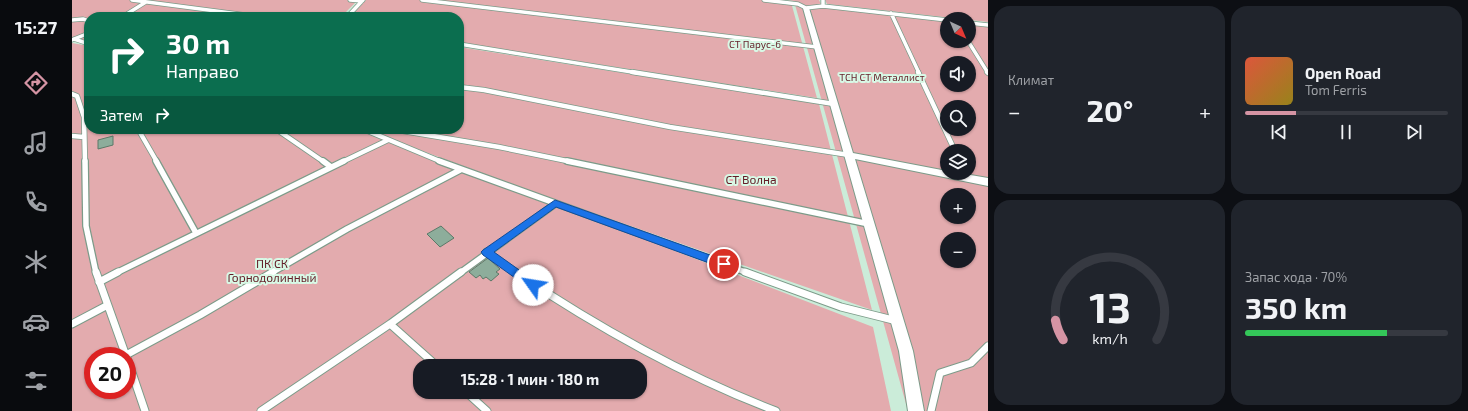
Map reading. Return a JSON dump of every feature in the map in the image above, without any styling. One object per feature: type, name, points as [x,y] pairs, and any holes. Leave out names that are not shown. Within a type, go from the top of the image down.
[{"type":"street","points":[[806,8],[906,351],[916,411]]},
{"type":"street","points":[[849,155],[940,171]]},
{"type":"street","points":[[976,178],[988,182]]},
{"type":"lane","points":[[132,0],[226,12]]},
{"type":"lane","points":[[350,0],[362,1]]},
{"type":"lane","points":[[422,0],[817,47]]},
{"type":"lane","points":[[764,0],[798,4],[806,8],[823,6],[940,19]]},
{"type":"lane","points":[[823,0],[823,6]]},
{"type":"lane","points":[[130,12],[148,1]]},
{"type":"lane","points":[[352,12],[362,1]]},
{"type":"lane","points":[[891,13],[952,144]]},
{"type":"lane","points":[[72,20],[84,19]]},
{"type":"lane","points":[[976,24],[988,25]]},
{"type":"lane","points":[[73,39],[84,35]]},
{"type":"lane","points":[[73,39],[84,42]]},
{"type":"lane","points":[[464,45],[834,104]]},
{"type":"lane","points":[[972,48],[988,73]]},
{"type":"lane","points":[[464,88],[484,90],[670,127],[849,155]]},
{"type":"lane","points":[[72,94],[77,96],[84,117],[86,226],[98,282],[122,347]]},
{"type":"lane","points":[[141,134],[196,233]]},
{"type":"lane","points":[[283,134],[332,167]]},
{"type":"lane","points":[[374,134],[460,170],[841,307],[897,322]]},
{"type":"lane","points":[[421,134],[499,147],[869,224]]},
{"type":"lane","points":[[72,136],[84,137]]},
{"type":"lane","points":[[98,282],[388,140]]},
{"type":"lane","points":[[136,350],[347,229],[460,170]]},
{"type":"lane","points":[[261,411],[390,324],[486,252],[555,204]]},
{"type":"lane","points":[[486,252],[521,277],[664,362],[741,398],[776,411]]},
{"type":"lane","points":[[72,324],[106,306]]},
{"type":"lane","points":[[390,324],[429,359]]},
{"type":"lane","points":[[931,411],[940,373],[971,363],[988,346]]},
{"type":"lane","points":[[136,385],[145,411]]},
{"type":"lane","points":[[474,399],[487,411]]},
{"type":"green space","points":[[72,0],[358,0],[346,12],[84,12],[84,40],[72,38]]},
{"type":"green space","name":"СТ Парус-6","points":[[366,0],[776,0],[791,2],[817,98],[464,44],[464,12],[355,12]]},
{"type":"green space","name":"ТСН СТ Металлист","points":[[786,0],[819,0],[821,4],[795,1],[940,18],[940,48],[976,48],[976,23],[988,24],[988,411],[908,411],[794,1]]},
{"type":"green space","points":[[825,0],[988,0],[988,22],[976,21],[976,12],[940,12],[940,17],[827,4]]},
{"type":"green space","name":"ПК СК Горнодолинный","points":[[72,43],[84,45],[84,134],[371,134],[873,327],[891,411],[72,411]]},
{"type":"green space","name":"СТ Волна","points":[[464,48],[819,104],[872,310],[524,189],[377,134],[464,134]]},
{"type":"building","points":[[113,136],[113,145],[98,149],[98,140]]},
{"type":"building","points":[[441,226],[454,238],[440,247],[427,234]]},
{"type":"building","points":[[488,258],[500,269],[496,272],[499,274],[491,281],[486,277],[483,279],[480,275],[476,278],[469,272]]},
{"type":"route","points":[[533,285],[486,252],[555,204],[724,264]]}]
